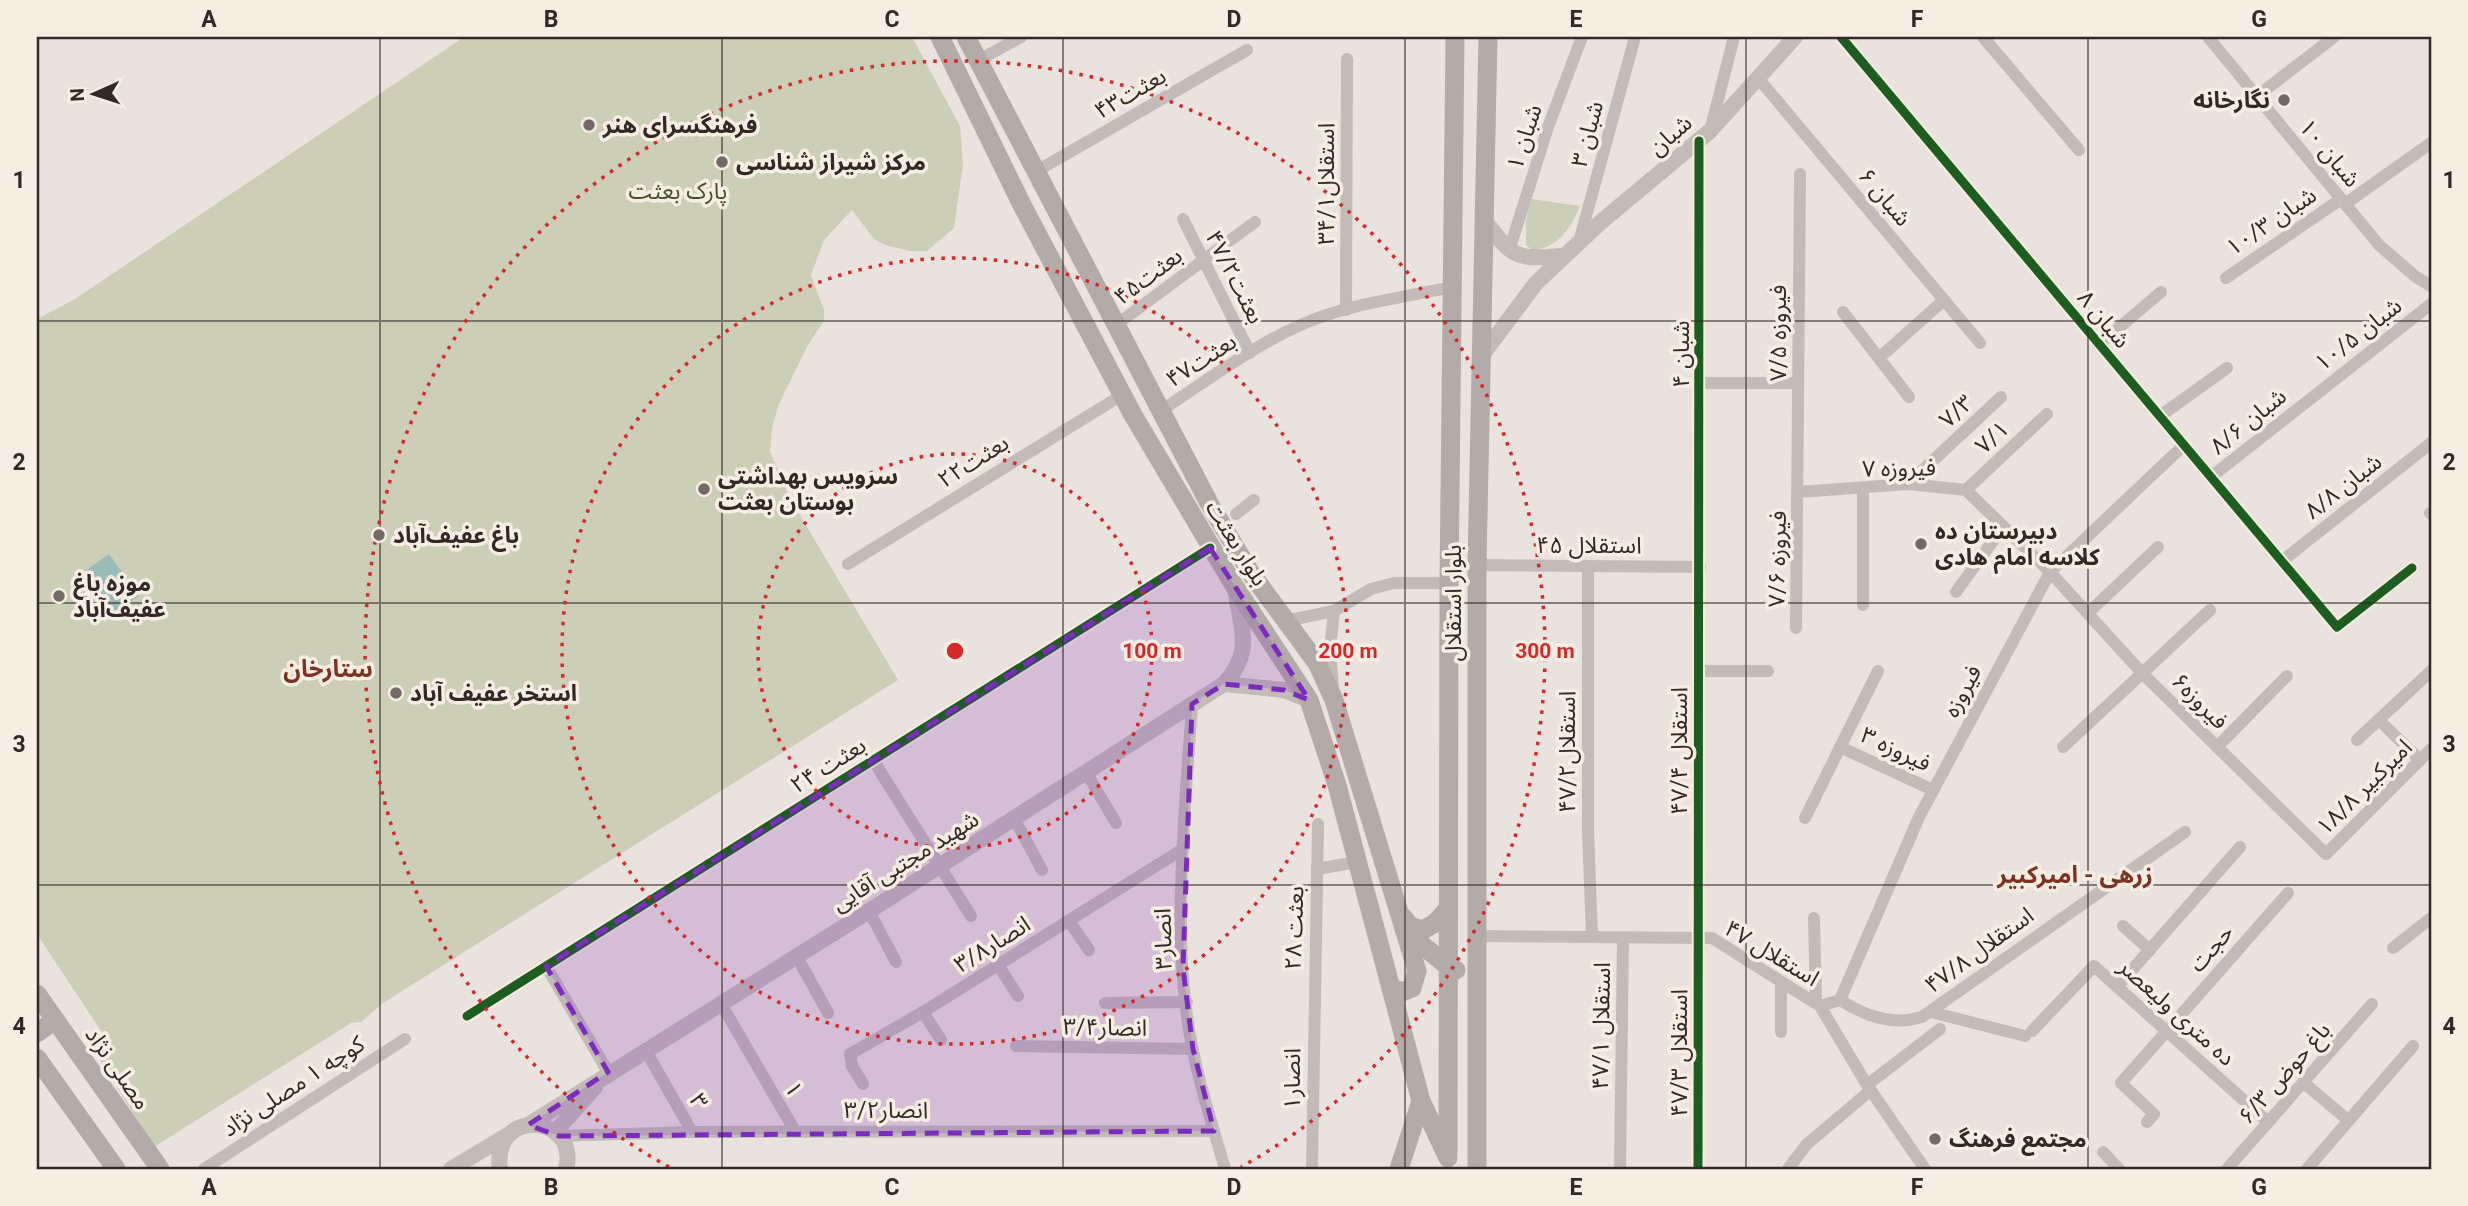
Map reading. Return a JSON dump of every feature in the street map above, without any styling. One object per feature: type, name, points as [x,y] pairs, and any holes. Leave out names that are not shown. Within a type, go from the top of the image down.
[{"type":"main road","name":"بلوار بعثت","points":[[940,37],[1022,205],[1122,395],[1210,548],[1309,700],[1357,862],[1421,1101],[1448,1164]]},
{"type":"main road","name":"بلوار بعثت","points":[[966,37],[1209,503],[1284,621],[1317,663],[1334,700],[1417,971],[1412,988],[1402,992],[1391,988]]},
{"type":"main road","name":"بلوار استقلال","points":[[1448,1164],[1448,583],[1455,37]]},
{"type":"main road","name":"بلوار استقلال","points":[[1478,1169],[1477,565],[1488,37]]},
{"type":"main road","points":[[1450,457],[1478,458]]},
{"type":"main road","points":[[1397,910],[1410,926],[1423,930],[1435,923],[1448,909]]},
{"type":"main road","points":[[1407,933],[1449,967],[1477,976]]},
{"type":"main road","name":"مصلی نژاد","points":[[37,994],[160,1169]]},
{"type":"main road","points":[[37,1033],[55,1020]]},
{"type":"main road","points":[[37,1060],[116,1169]]},
{"type":"main road","points":[[1399,1169],[1421,1101]]},
{"type":"street","points":[[979,60],[1021,37]]},
{"type":"street","name":"۱ شبان","points":[[1509,251],[1548,127],[1581,37]]},
{"type":"street","name":"۳ شبان","points":[[1579,242],[1635,37]]},
{"type":"street","name":"۴ شبان","points":[[1700,567],[1704,136],[1734,37]]},
{"type":"street","name":"شبان","points":[[1480,358],[1515,308],[1562,256],[1704,136],[1795,37]]},
{"type":"street","name":"۸ شبان","points":[[1841,37],[2337,627],[2412,568]]},
{"type":"street","points":[[1983,37],[2079,150]]},
{"type":"street","name":"۱۰ شبان","points":[[2208,37],[2379,245],[2416,277],[2431,286]]},
{"type":"street","points":[[2256,97],[2334,37]]},
{"type":"street","name":"بعثت۴۳","points":[[1035,172],[1247,50]]},
{"type":"street","name":"استقلال۳۴/۱","points":[[1346,310],[1347,59]]},
{"type":"street","name":"۶ شبان","points":[[1758,78],[1980,343]]},
{"type":"street","name":"۱۰/۳ شبان","points":[[2225,278],[2431,143]]},
{"type":"street","name":"۷/۵ فیروزه","points":[[1799,492],[1800,174]]},
{"type":"street","name":"بعثت۴۷/۲","points":[[1183,219],[1250,353]]},
{"type":"street","points":[[1484,220],[1509,251],[1522,258],[1562,256]]},
{"type":"street","name":"بعثت۴۵","points":[[1116,325],[1255,222]]},
{"type":"street","name":"بعثت۴۷","points":[[1162,410],[1250,353],[1309,321],[1346,310],[1452,287]]},
{"type":"street","points":[[2099,344],[2161,292]]},
{"type":"street","points":[[1879,358],[1944,300]]},
{"type":"street","name":"۱۰/۵ شبان","points":[[2311,398],[2431,304]]},
{"type":"street","points":[[1843,312],[1909,397]]},
{"type":"street","points":[[2160,416],[2227,368]]},
{"type":"street","points":[[1700,383],[1798,383]]},
{"type":"street","name":"بعثت۲۲","points":[[848,564],[1122,395]]},
{"type":"street","name":"۷/۳","points":[[1908,484],[2001,397]]},
{"type":"street","name":"۸/۶ شبان","points":[[2211,477],[2311,398]]},
{"type":"street","name":"۷/۱","points":[[1966,490],[2047,414]]},
{"type":"street","name":"۸/۸ شبان","points":[[2282,561],[2431,443]]},
{"type":"street","name":"فیروزه","points":[[1840,1000],[1919,817],[2050,572],[2184,445]]},
{"type":"street","name":"۷ فیروزه","points":[[1799,492],[1908,484],[1966,490],[2050,572]]},
{"type":"street","points":[[1863,489],[1863,606]]},
{"type":"street","name":"۷/۶ فیروزه","points":[[1797,628],[1799,492]]},
{"type":"street","points":[[1236,514],[1254,500]]},
{"type":"street","points":[[1956,592],[2003,527]]},
{"type":"street","points":[[2088,612],[2158,547]]},
{"type":"street","name":"بعثت ۲۴","points":[[467,1016],[1210,548]]},
{"type":"street","name":"۴۵ استقلال","points":[[1477,565],[1700,567]]},
{"type":"street","name":"استقلال۴۷/۲","points":[[1588,566],[1588,830],[1592,937]]},
{"type":"street","name":"۴۷/۴ استقلال","points":[[1698,936],[1700,567]]},
{"type":"street","name":"فیروزه۶","points":[[2050,572],[2142,673],[2326,854]]},
{"type":"street","points":[[1284,621],[1334,611],[1371,589],[1394,583],[1448,583]]},
{"type":"street","points":[[1224,684],[1239,668],[1243,655],[1235,587]]},
{"type":"street","points":[[2063,747],[2210,610]]},
{"type":"street","points":[[1334,611],[1330,649],[1334,700]]},
{"type":"street","points":[[1699,671],[1768,671]]},
{"type":"street","points":[[1805,818],[1878,671]]},
{"type":"street","points":[[2357,740],[2431,671]]},
{"type":"street","points":[[2217,747],[2287,676]]},
{"type":"street","points":[[1224,684],[1284,690],[1309,700]]},
{"type":"street","name":"شهید مجتبی آقایی","points":[[508,1135],[869,911],[1224,684]]},
{"type":"street","name":"انصار۳","points":[[1192,704],[1183,849],[1183,968],[1193,1049],[1226,1169]]},
{"type":"street","points":[[2379,720],[2420,760]]},
{"type":"street","name":"۳ فیروزه","points":[[1840,747],[1933,790]]},
{"type":"street","name":"۱۸/۸ امیرکبیر","points":[[2326,854],[2431,749]]},
{"type":"street","points":[[873,760],[971,916]]},
{"type":"street","points":[[1086,772],[1116,823]]},
{"type":"street","points":[[1014,818],[1042,870]]},
{"type":"street","name":"بعثت ۲۸","points":[[1313,989],[1318,824]]},
{"type":"street","name":"۴۷/۸ استقلال","points":[[1840,1000],[1866,1016],[1907,1022],[1931,1012],[2053,922],[2185,832]]},
{"type":"street","points":[[2117,987],[2240,847]]},
{"type":"street","name":"انصار۳/۸","points":[[863,1084],[852,1066],[850,1054],[923,1012],[1183,849]]},
{"type":"street","name":"بعثت ۲۸","points":[[1317,869],[1357,862]]},
{"type":"street","name":"حجت","points":[[2147,1122],[2154,1114],[2121,1083],[2288,892]]},
{"type":"street","points":[[869,911],[896,962]]},
{"type":"street","points":[[1814,918],[1818,1004],[1840,1000]]},
{"type":"street","points":[[2393,948],[2431,918]]},
{"type":"street","points":[[1069,921],[1089,950]]},
{"type":"street","points":[[2123,926],[2150,950]]},
{"type":"street","name":"۴۷ استقلال","points":[[1478,936],[1712,938],[1818,1004],[1869,1088],[1925,1169]]},
{"type":"street","name":"۴۷/۳ استقلال","points":[[1698,936],[1698,1169]]},
{"type":"street","name":"۴۷/۱ استقلال","points":[[1620,1169],[1623,937]]},
{"type":"street","points":[[796,956],[828,1013]]},
{"type":"street","points":[[998,965],[1018,996]]},
{"type":"street","name":"ده متری ولیعصر","points":[[1931,1012],[2029,1033],[2094,965],[2269,1122]]},
{"type":"street","points":[[546,966],[608,1072]]},
{"type":"street","points":[[1781,982],[1781,1032]]},
{"type":"street","name":"انصار۱","points":[[1312,1169],[1313,989]]},
{"type":"street","name":"۱","points":[[720,1002],[794,1132]]},
{"type":"street","points":[[1105,1003],[1187,1002]]},
{"type":"street","name":"۶/۳ باغ حوض","points":[[2227,1169],[2372,1004]]},
{"type":"street","points":[[923,1012],[942,1040]]},
{"type":"street","points":[[1788,1169],[1807,1144],[1940,1029]]},
{"type":"street","name":"کوچه ۱ مصلی نژاد","points":[[204,1169],[405,1039]]},
{"type":"street","name":"انصار۳/۴","points":[[1016,1046],[1193,1049]]},
{"type":"street","points":[[2307,1169],[2413,1046]]},
{"type":"street","name":"۳","points":[[645,1049],[692,1132]]},
{"type":"street","name":"شهید مجتبی آقایی","points":[[557,1134],[608,1072]]},
{"type":"street","points":[[2304,1083],[2348,1120]]},
{"type":"street","points":[[528,1125],[538,1125],[557,1134],[566,1149],[566,1169]]},
{"type":"street","name":"انصار۳/۲","points":[[557,1134],[1214,1131]]},
{"type":"street","points":[[451,1169],[508,1135]]},
{"type":"street","points":[[500,1169],[499,1156],[508,1135]]},
{"type":"street","points":[[2103,1152],[2119,1169]]},
{"type":"highlighted area","points":[[1210,548],[1309,700],[1284,690],[1224,684],[1192,704],[1183,968],[1193,1049],[1214,1131],[559,1136],[528,1125],[608,1072],[546,966]]},
{"type":"green space","name":"باغ عفیف‌آباد","points":[[464,37],[912,37],[960,126],[963,164],[954,228],[927,251],[910,251],[885,245],[874,239],[852,210],[824,240],[811,275],[824,310],[824,321],[808,345],[778,406],[770,452],[791,500],[898,680],[383,1003],[361,1022],[351,1023],[154,1147],[93,1049],[107,1040],[37,934],[37,319],[75,299]]},
{"type":"green space","points":[[1531,199],[1580,206],[1573,222],[1562,236],[1549,246],[1532,250],[1526,245],[1526,221]]},
{"type":"water","points":[[109,554],[139,596],[114,613],[85,571]]},
{"type":"cycle path","points":[[1841,37],[2337,627],[2412,568]]},
{"type":"cycle path","points":[[1698,1169],[1699,141]]},
{"type":"cycle path","points":[[467,1016],[1210,548]]},
{"type":"place","name":"نگارخانه","points":[[2284,100]]},
{"type":"place","name":"فرهنگسرای هنر","points":[[589,125]]},
{"type":"place","name":"مرکز شیراز شناسی","points":[[722,162]]},
{"type":"place","name":"سرویس بهداشتی بوستان بعثت","points":[[704,489]]},
{"type":"place","name":"باغ عفیف‌آباد","points":[[379,535]]},
{"type":"place","name":"دبیرستان ده کلاسه امام هادی","points":[[1921,544]]},
{"type":"place","name":"موزه باغ عفیف‌آباد","points":[[59,596]]},
{"type":"place","name":"استخر عفیف آباد","points":[[396,693]]},
{"type":"place","name":"مجتمع فرهنگ","points":[[1935,1139]]},
{"type":"district","name":"ستارخان","points":[[328,669]]},
{"type":"district","name":"زرهی - امیرکبیر","points":[[2075,875]]},
{"type":"park label","name":"پارک بعثت","points":[[678,191]]}]
